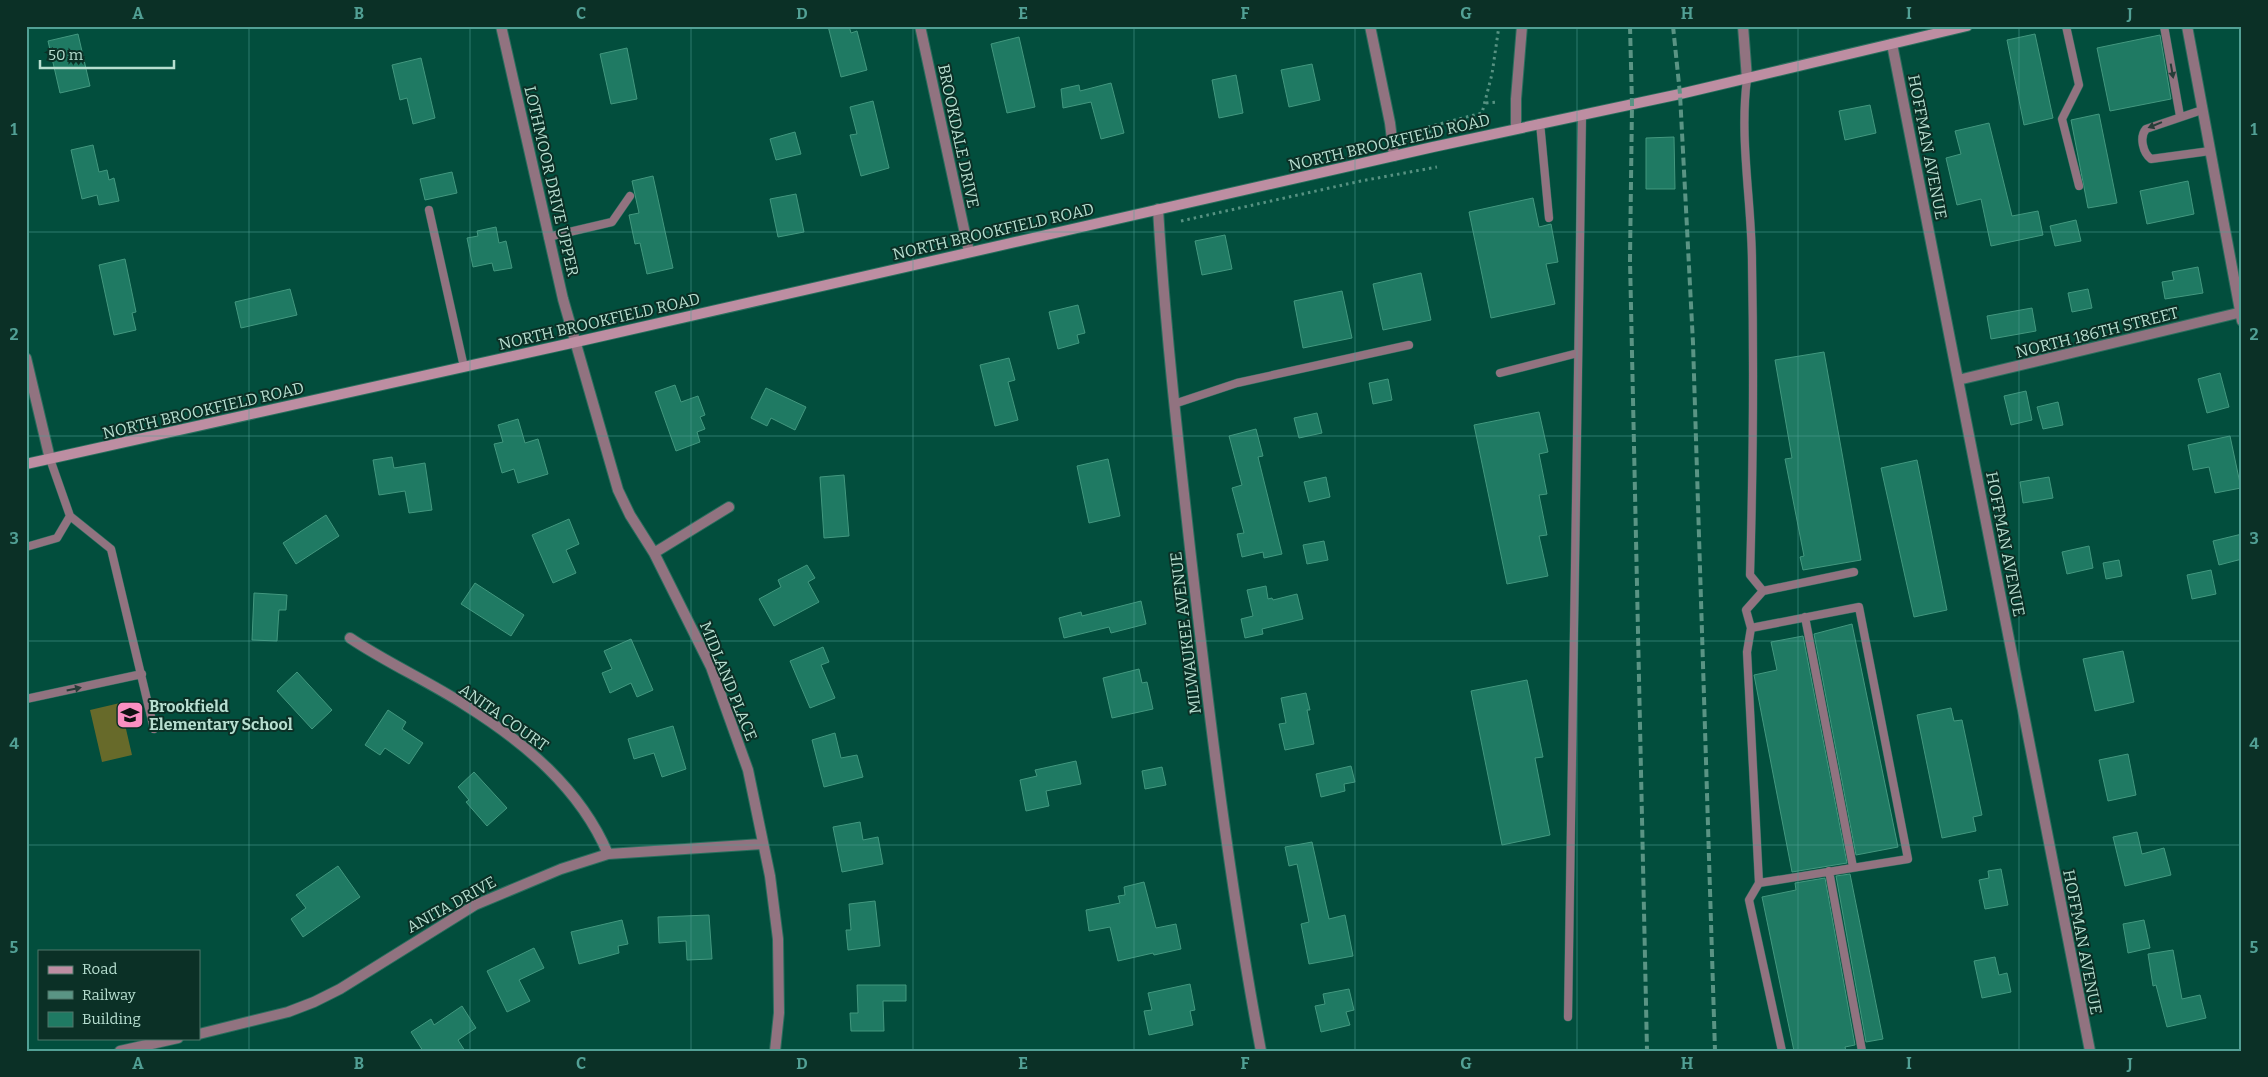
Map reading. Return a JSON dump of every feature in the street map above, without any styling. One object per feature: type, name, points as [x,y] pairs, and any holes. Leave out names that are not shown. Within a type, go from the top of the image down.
[{"type":"street","name":"LOTHMOOR DRIVE UPPER","points":[[501,26],[563,300],[576,342]]},
{"type":"street","name":"BROOKDALE DRIVE","points":[[920,26],[969,252]]},
{"type":"street","points":[[1370,26],[1390,123],[1394,156]]},
{"type":"street","points":[[1516,128],[1516,99],[1522,26]]},
{"type":"street","points":[[1743,26],[1747,79]]},
{"type":"street","name":"NORTH BROOKFIELD ROAD","points":[[26,464],[576,342],[1516,128],[1747,79],[1967,26]]},
{"type":"street","points":[[2187,26],[2241,315]]},
{"type":"street","name":"HOFFMAN AVENUE","points":[[1892,44],[2090,1051]]},
{"type":"street","name":"MILWAUKEE AVENUE","points":[[1158,209],[1167,341],[1222,812],[1261,1051]]},
{"type":"street","name":"NORTH 186TH STREET","points":[[1958,380],[2241,315]]},
{"type":"street","name":"MIDLAND PLACE","points":[[576,342],[618,490],[630,515],[654,553],[711,667],[748,770],[770,876],[778,939],[779,1013],[775,1051]]},
{"type":"street","points":[[26,358],[50,459]]},
{"type":"street","points":[[654,553],[729,507]]},
{"type":"street","name":"ANITA COURT","points":[[350,638],[465,705],[525,746],[551,770],[575,799],[597,829],[608,854]]},
{"type":"street","name":"ANITA DRIVE","points":[[200,1034],[288,1012],[314,1002],[340,989],[475,905],[562,869],[608,854],[762,844]]},
{"type":"street","points":[[120,1051],[169,1040]]},
{"type":"lane","points":[[2066,26],[2079,86],[2062,119],[2079,186]]},
{"type":"lane","points":[[2164,26],[2180,116]]},
{"type":"lane","points":[[1747,79],[1743,106],[1752,263],[1752,506],[1750,575],[1763,591]]},
{"type":"lane","points":[[2202,110],[2146,129],[2143,133],[2143,141],[2146,156],[2152,159],[2210,152]]},
{"type":"lane","points":[[1568,1017],[1582,115]]},
{"type":"lane","points":[[1540,123],[1549,218]]},
{"type":"lane","points":[[548,236],[612,222],[630,196]]},
{"type":"lane","points":[[429,210],[464,367]]},
{"type":"lane","points":[[1174,404],[1237,383],[1409,345]]},
{"type":"lane","points":[[1500,373],[1578,353]]},
{"type":"lane","points":[[50,459],[70,516],[111,549],[154,729]]},
{"type":"lane","points":[[26,547],[57,538],[70,516]]},
{"type":"lane","points":[[1782,1051],[1749,900],[1759,883],[1747,652],[1751,628],[1746,610],[1763,591],[1854,572]]},
{"type":"lane","points":[[1751,628],[1859,607],[1908,859],[1759,883]]},
{"type":"lane","points":[[1805,617],[1853,867]]},
{"type":"lane","points":[[26,699],[142,674]]},
{"type":"lane","points":[[1829,872],[1862,1051]]},
{"type":"path","points":[[1430,133],[1428,127],[1482,113],[1486,103],[1499,26]]},
{"type":"path","points":[[1486,103],[1497,102]]},
{"type":"path","points":[[1181,221],[1362,181],[1437,167]]},
{"type":"green space","points":[[120,703],[132,755],[102,762],[90,710]]},
{"type":"building","points":[[828,26],[849,26],[851,33],[857,31],[867,70],[841,77]]},
{"type":"building","points":[[78,34],[90,86],[60,93],[48,41]]},
{"type":"building","points":[[2035,34],[2053,118],[2024,125],[2007,40]]},
{"type":"building","points":[[2160,35],[2171,99],[2110,111],[2097,48]]},
{"type":"building","points":[[1019,37],[1035,107],[1007,113],[991,44]]},
{"type":"building","points":[[627,48],[637,99],[611,104],[600,54]]},
{"type":"building","points":[[421,58],[435,118],[413,124],[407,98],[400,100],[392,65]]},
{"type":"building","points":[[1312,64],[1320,100],[1289,107],[1281,70]]},
{"type":"building","points":[[1236,75],[1243,113],[1219,118],[1212,80]]},
{"type":"building","points":[[1111,83],[1124,133],[1101,139],[1091,102],[1063,108],[1061,89],[1079,85],[1080,91]]},
{"type":"building","points":[[873,101],[889,168],[861,176],[850,135],[857,134],[850,107]]},
{"type":"building","points":[[1870,105],[1876,133],[1845,140],[1839,111]]},
{"type":"building","points":[[2099,114],[2117,203],[2088,208],[2071,120]]},
{"type":"building","points":[[1989,123],[2012,216],[2038,211],[2043,235],[1991,246],[1981,199],[1957,205],[1946,158],[1961,154],[1955,131]]},
{"type":"building","points":[[795,132],[801,154],[776,160],[770,139]]},
{"type":"building","points":[[1674,137],[1675,189],[1646,189],[1646,138]]},
{"type":"building","points":[[93,145],[99,172],[107,170],[109,180],[114,178],[119,201],[99,205],[97,195],[82,199],[71,150]]},
{"type":"building","points":[[452,172],[457,193],[425,200],[420,179]]},
{"type":"building","points":[[653,176],[673,268],[647,274],[640,243],[635,244],[629,215],[639,213],[632,181]]},
{"type":"building","points":[[2188,181],[2194,214],[2147,224],[2140,191]]},
{"type":"building","points":[[796,194],[804,232],[778,237],[770,199]]},
{"type":"building","points":[[1533,198],[1539,227],[1551,224],[1558,262],[1546,264],[1555,304],[1491,318],[1469,212]]},
{"type":"building","points":[[2076,220],[2081,241],[2055,246],[2050,226]]},
{"type":"building","points":[[496,227],[499,243],[506,241],[512,268],[494,271],[492,263],[473,267],[467,238],[478,236],[477,231]]},
{"type":"building","points":[[1225,235],[1232,269],[1202,275],[1195,241]]},
{"type":"building","points":[[125,259],[136,312],[132,313],[136,330],[114,335],[99,265]]},
{"type":"building","points":[[2198,267],[2203,293],[2165,299],[2162,282],[2174,280],[2172,272]]},
{"type":"building","points":[[1421,273],[1431,320],[1383,330],[1373,284]]},
{"type":"building","points":[[290,289],[297,315],[241,328],[235,302]]},
{"type":"building","points":[[2088,289],[2092,308],[2072,312],[2068,293]]},
{"type":"building","points":[[1342,291],[1352,338],[1303,348],[1294,301]]},
{"type":"building","points":[[1078,305],[1085,333],[1077,335],[1079,343],[1058,349],[1049,312]]},
{"type":"building","points":[[2032,308],[2036,331],[1991,339],[1987,316]]},
{"type":"building","points":[[1824,352],[1861,560],[1803,570],[1800,557],[1804,556],[1785,459],[1792,458],[1775,360]]},
{"type":"building","points":[[1009,358],[1015,380],[1008,382],[1018,420],[995,426],[980,365]]},
{"type":"building","points":[[2220,373],[2229,407],[2207,413],[2198,379]]},
{"type":"building","points":[[1388,379],[1392,400],[1373,404],[1369,383]]},
{"type":"building","points":[[675,385],[681,402],[698,396],[705,415],[700,417],[705,429],[697,432],[700,442],[676,451],[655,392]]},
{"type":"building","points":[[766,388],[806,407],[795,430],[771,418],[767,426],[751,418]]},
{"type":"building","points":[[2026,391],[2032,420],[2011,425],[2004,396]]},
{"type":"building","points":[[2058,402],[2063,425],[2043,429],[2037,407]]},
{"type":"building","points":[[1539,412],[1548,452],[1539,454],[1547,494],[1539,495],[1547,535],[1539,536],[1548,576],[1507,584],[1474,425]]},
{"type":"building","points":[[1317,413],[1322,433],[1299,438],[1294,418]]},
{"type":"building","points":[[518,419],[525,443],[538,439],[548,474],[518,483],[514,469],[502,473],[494,444],[503,442],[498,425]]},
{"type":"building","points":[[1256,429],[1263,456],[1258,457],[1282,554],[1264,558],[1263,552],[1242,557],[1237,534],[1244,533],[1232,488],[1242,485],[1229,436]]},
{"type":"building","points":[[2230,436],[2241,488],[2215,493],[2209,467],[2193,470],[2188,445]]},
{"type":"building","points":[[392,457],[394,468],[425,463],[432,510],[409,513],[405,491],[379,495],[373,460]]},
{"type":"building","points":[[1108,459],[1120,516],[1089,523],[1077,466]]},
{"type":"building","points":[[1917,460],[1947,610],[1914,617],[1881,468]]},
{"type":"building","points":[[844,475],[849,536],[824,538],[820,477]]},
{"type":"building","points":[[1326,477],[1330,497],[1309,502],[1304,482]]},
{"type":"building","points":[[2049,477],[2053,498],[2023,503],[2020,482]]},
{"type":"building","points":[[326,515],[339,536],[296,564],[283,543]]},
{"type":"building","points":[[569,519],[579,544],[566,550],[576,573],[553,583],[532,535]]},
{"type":"building","points":[[2242,534],[2242,559],[2219,565],[2213,541]]},
{"type":"building","points":[[1324,541],[1328,560],[1307,564],[1303,545]]},
{"type":"building","points":[[2089,546],[2093,568],[2067,574],[2062,552]]},
{"type":"building","points":[[2119,560],[2122,576],[2106,579],[2103,563]]},
{"type":"building","points":[[807,565],[815,578],[808,582],[819,602],[774,626],[759,599],[781,587],[778,580]]},
{"type":"building","points":[[2211,570],[2216,594],[2192,599],[2187,575]]},
{"type":"building","points":[[475,583],[524,615],[511,636],[461,604]]},
{"type":"building","points":[[1266,586],[1268,599],[1272,598],[1273,600],[1297,594],[1303,619],[1262,629],[1263,634],[1245,638],[1241,619],[1253,616],[1247,590]]},
{"type":"building","points":[[254,593],[287,595],[286,610],[279,610],[277,641],[252,640]]},
{"type":"building","points":[[1141,601],[1146,624],[1111,633],[1109,627],[1064,638],[1059,618],[1081,612],[1082,616]]},
{"type":"building","points":[[1852,624],[1898,847],[1856,855],[1814,634]]},
{"type":"building","points":[[1803,636],[1847,863],[1792,872],[1754,675],[1777,670],[1771,642]]},
{"type":"building","points":[[631,639],[653,690],[637,697],[631,683],[610,693],[602,673],[612,669],[604,651]]},
{"type":"building","points":[[823,647],[829,662],[821,665],[835,698],[810,708],[790,661]]},
{"type":"building","points":[[2123,651],[2134,702],[2095,711],[2083,659]]},
{"type":"building","points":[[1139,669],[1142,683],[1147,682],[1153,709],[1112,718],[1103,678]]},
{"type":"building","points":[[297,672],[332,710],[312,729],[277,691]]},
{"type":"building","points":[[1527,680],[1543,757],[1535,758],[1550,835],[1502,845],[1471,691]]},
{"type":"building","points":[[1306,693],[1310,710],[1307,710],[1314,744],[1285,750],[1279,724],[1286,723],[1281,698]]},
{"type":"building","points":[[1951,708],[1954,721],[1962,720],[1982,815],[1973,817],[1976,831],[1942,838],[1917,715]]},
{"type":"building","points":[[388,710],[406,722],[402,729],[423,743],[409,764],[385,748],[380,755],[365,745]]},
{"type":"building","points":[[673,726],[686,769],[662,777],[654,753],[634,759],[628,739]]},
{"type":"building","points":[[835,733],[841,758],[857,755],[863,777],[824,787],[812,740]]},
{"type":"building","points":[[2128,754],[2136,795],[2108,801],[2099,760]]},
{"type":"building","points":[[1076,761],[1081,784],[1046,791],[1049,806],[1026,811],[1020,780],[1037,776],[1035,770]]},
{"type":"building","points":[[1351,766],[1355,782],[1344,784],[1345,791],[1321,797],[1316,774]]},
{"type":"building","points":[[1162,767],[1166,785],[1145,789],[1142,771]]},
{"type":"building","points":[[474,772],[507,808],[487,826],[466,802],[469,800],[458,787]]},
{"type":"building","points":[[860,822],[863,840],[878,837],[883,864],[842,872],[833,827]]},
{"type":"building","points":[[2137,832],[2142,854],[2164,848],[2171,875],[2125,886],[2113,837]]},
{"type":"building","points":[[1312,842],[1329,919],[1345,915],[1353,956],[1309,964],[1301,924],[1309,922],[1297,864],[1289,866],[1285,847]]},
{"type":"building","points":[[338,866],[360,897],[303,937],[291,919],[306,908],[296,895]]},
{"type":"building","points":[[2001,869],[2008,905],[1985,909],[1979,880],[1989,878],[1988,871]]},
{"type":"building","points":[[1850,874],[1883,1039],[1866,1042],[1836,876]]},
{"type":"building","points":[[1825,878],[1855,1045],[1845,1047],[1846,1051],[1794,1051],[1762,897],[1796,890],[1795,883]]},
{"type":"building","points":[[1144,882],[1156,928],[1176,924],[1181,949],[1118,961],[1110,927],[1089,931],[1086,910],[1120,903],[1118,896],[1125,895],[1124,887]]},
{"type":"building","points":[[875,901],[880,946],[848,950],[846,930],[851,930],[849,904]]},
{"type":"building","points":[[709,915],[712,959],[687,960],[686,941],[659,943],[658,917]]},
{"type":"building","points":[[622,920],[628,944],[618,946],[619,953],[579,964],[571,932]]},
{"type":"building","points":[[2144,920],[2150,948],[2128,953],[2123,924]]},
{"type":"building","points":[[534,948],[544,968],[519,980],[530,1001],[507,1012],[487,971]]},
{"type":"building","points":[[2173,950],[2182,999],[2200,995],[2206,1018],[2167,1027],[2156,985],[2153,986],[2148,954]]},
{"type":"building","points":[[1995,957],[1999,975],[2007,973],[2011,992],[1982,998],[1974,961]]},
{"type":"building","points":[[1190,984],[1195,1010],[1190,1011],[1193,1025],[1149,1035],[1144,1011],[1152,1010],[1148,993]]},
{"type":"building","points":[[857,985],[906,985],[906,1001],[883,1001],[884,1031],[851,1031],[850,1013],[858,1013]]},
{"type":"building","points":[[1349,989],[1354,1010],[1346,1012],[1350,1025],[1321,1032],[1315,1006],[1325,1004],[1323,994]]},
{"type":"building","points":[[462,1006],[476,1028],[458,1040],[465,1051],[423,1051],[411,1032],[431,1019],[434,1025]]},
{"type":"railway","points":[[1630,26],[1632,104],[1630,260],[1647,1051]]},
{"type":"railway","points":[[1673,26],[1680,94],[1693,343],[1715,1051]]},
{"type":"place","name":"Brookfield Elementary School","points":[[130,715]]}]
